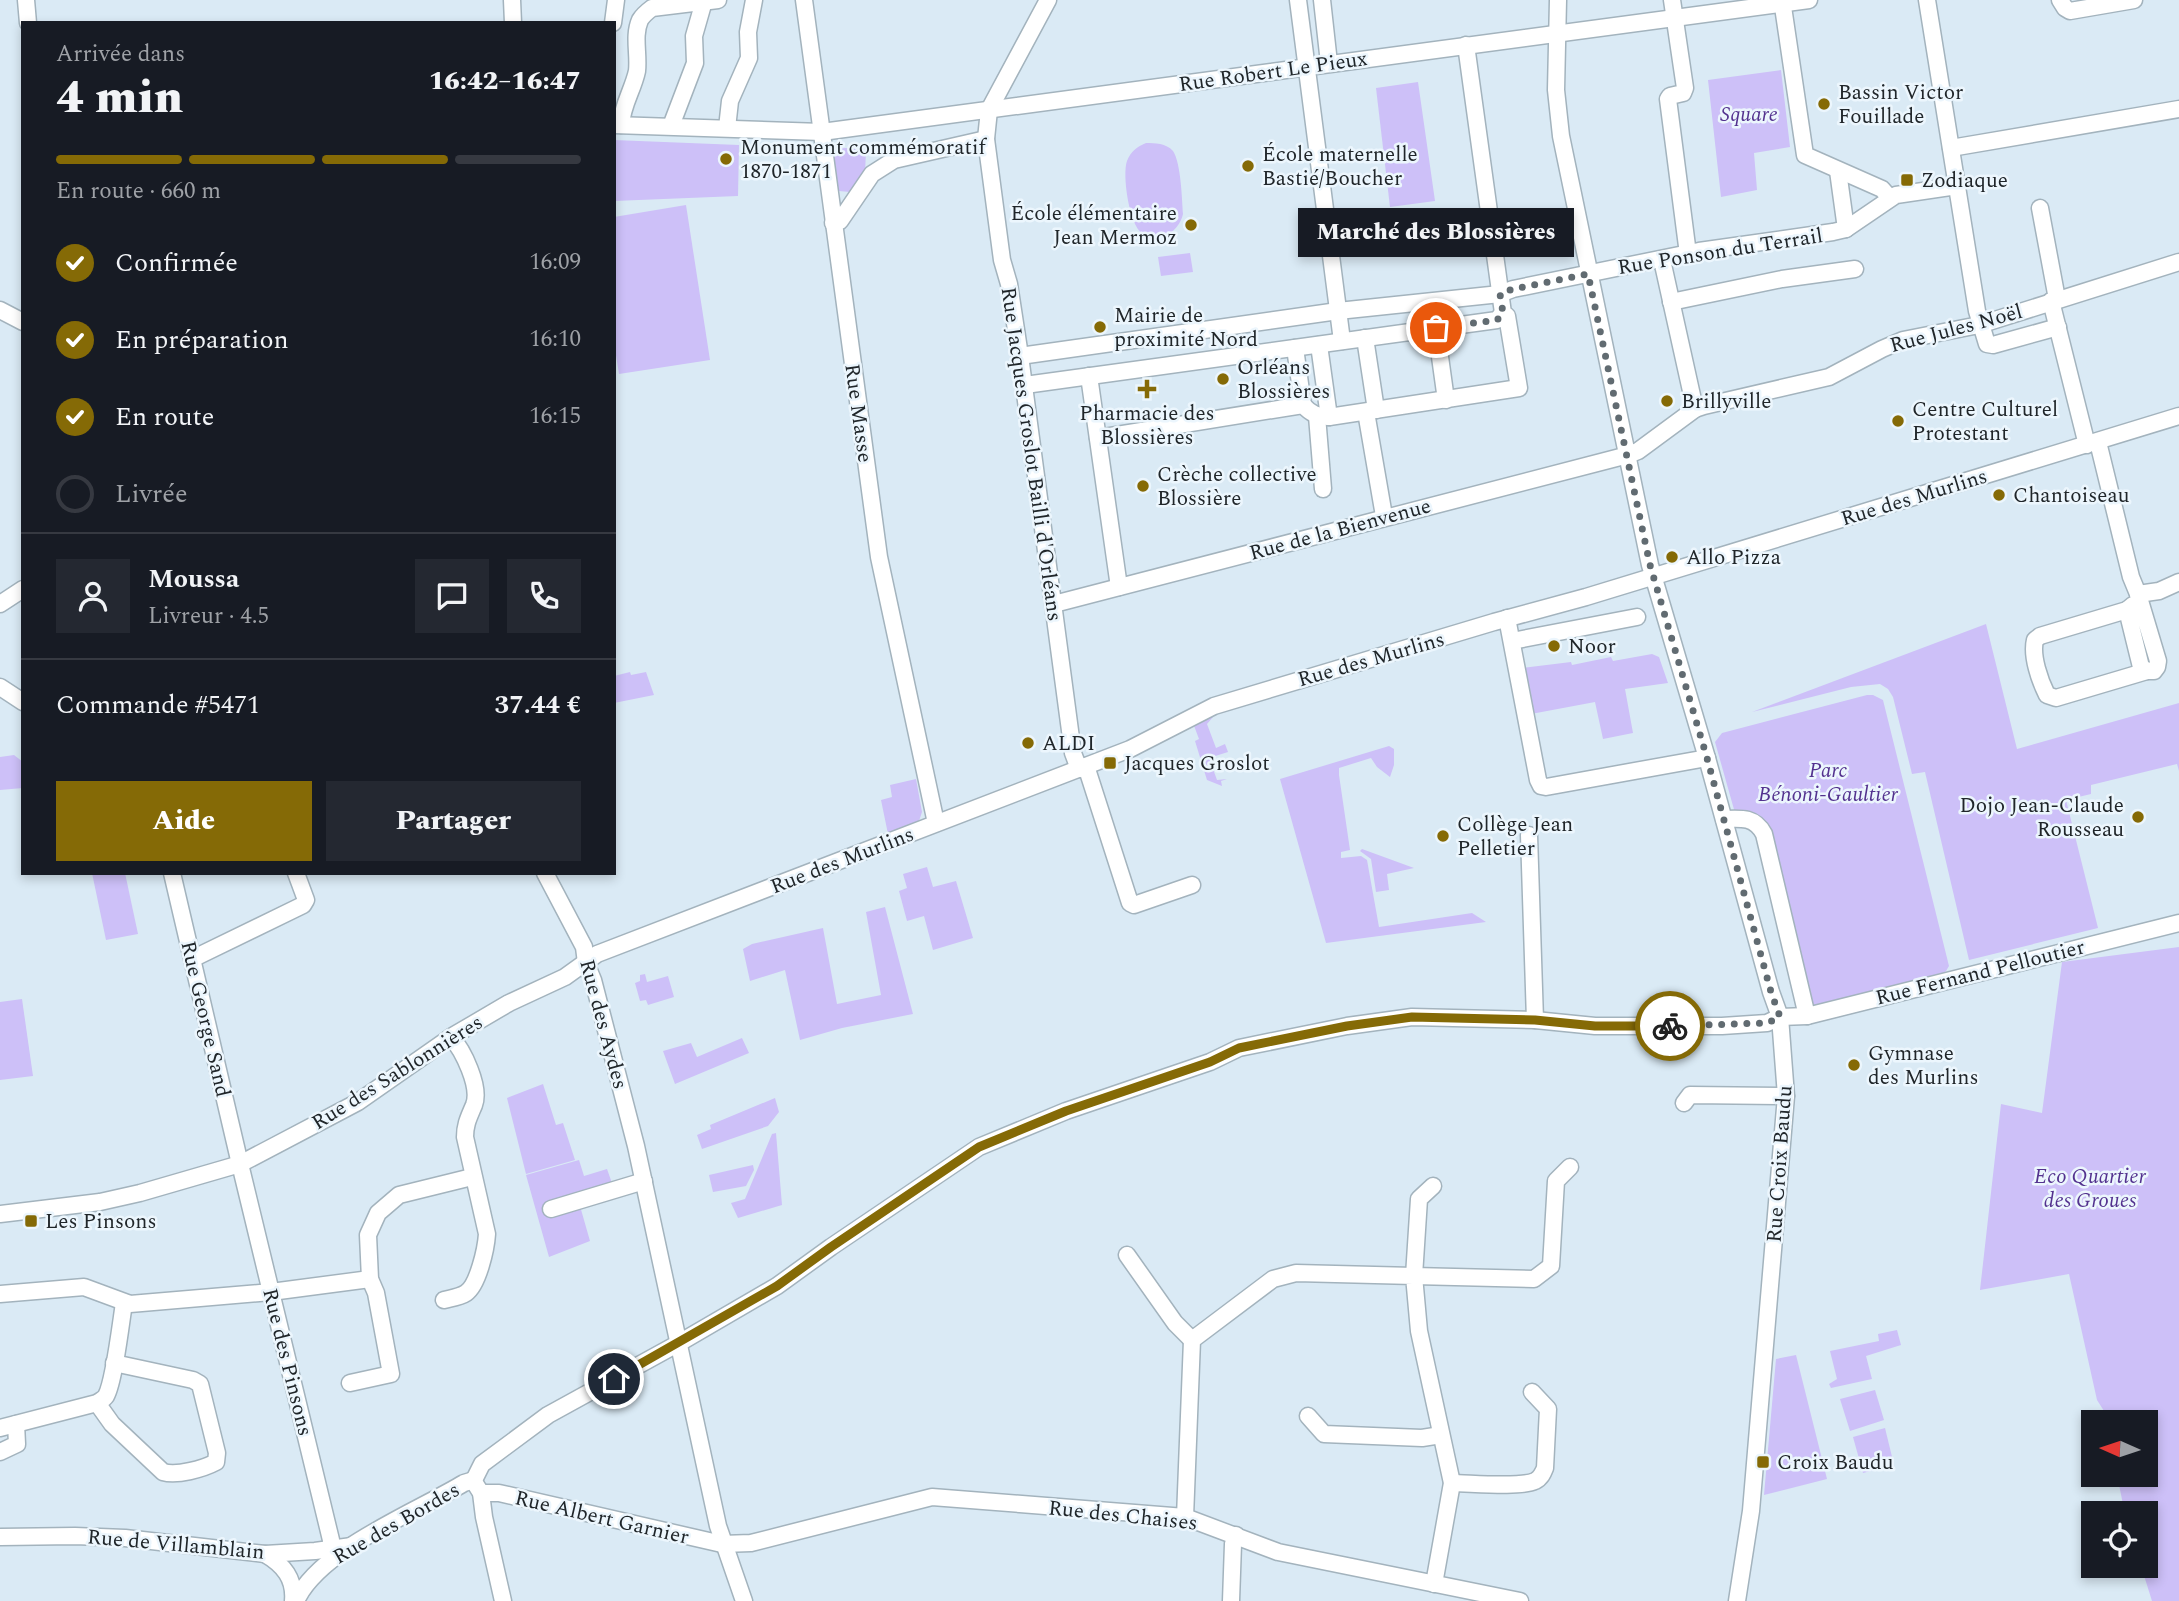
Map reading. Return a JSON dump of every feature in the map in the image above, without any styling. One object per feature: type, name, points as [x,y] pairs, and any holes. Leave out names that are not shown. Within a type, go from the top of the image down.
[{"type":"street","points":[[26,0],[28,21]]},
{"type":"street","points":[[512,0],[513,21]]},
{"type":"street","points":[[613,21],[616,0]]},
{"type":"street","points":[[727,128],[730,101],[749,58],[748,32],[754,0]]},
{"type":"street","name":"Rue Masse","points":[[804,0],[879,557],[936,823]]},
{"type":"street","points":[[989,110],[1048,0]]},
{"type":"street","points":[[1298,0],[1342,341]]},
{"type":"street","points":[[1322,0],[1329,63]]},
{"type":"street","name":"Rue Croix Baudu","points":[[1558,0],[1556,90],[1561,135],[1588,274],[1654,576],[1780,1017],[1786,1096],[1751,1511],[1737,1601]]},
{"type":"street","points":[[1672,0],[1685,88],[1683,93],[1668,99],[1688,254]]},
{"type":"street","name":"Rue Robert Le Pieux","points":[[617,125],[822,132],[1675,18],[1715,6],[1809,0]]},
{"type":"street","points":[[1927,0],[1979,325],[1987,344],[1993,345],[2058,327]]},
{"type":"street","points":[[2060,0],[2070,11],[2134,0]]},
{"type":"street","points":[[617,125],[636,71],[637,33],[641,20],[652,8],[711,1]]},
{"type":"street","points":[[671,126],[695,62],[694,36],[711,1]]},
{"type":"street","points":[[1783,2],[1803,150],[1809,158],[1882,189],[1890,198],[1900,194],[1956,186]]},
{"type":"street","points":[[1295,348],[1303,405],[1309,412],[1323,417],[1519,388],[1507,316],[1503,313],[1500,294],[1466,45]]},
{"type":"street","points":[[1951,148],[2179,109]]},
{"type":"street","name":"Rue Jacques Groslot Bailli d'Orléans","points":[[989,110],[986,139],[1002,260],[1009,284],[1025,385],[1073,753],[1082,767],[1129,903],[1134,905],[1192,885]]},
{"type":"street","points":[[833,223],[840,221],[872,174],[894,160],[986,139]]},
{"type":"street","points":[[1838,171],[1846,229]]},
{"type":"street","name":"Rue Ponson du Terrail","points":[[1020,356],[1338,311],[1500,294],[1513,289],[1688,254],[1846,229],[1890,198]]},
{"type":"street","points":[[2040,208],[2058,327],[2131,577],[2135,602],[2158,661],[2154,671],[2056,698],[2047,695],[2034,652],[2035,640],[2135,602],[2179,582]]},
{"type":"street","points":[[1662,260],[1695,409]]},
{"type":"street","name":"Rue Jules Noël","points":[[1628,455],[1638,451],[1695,409],[1829,377],[1903,340],[1979,325],[2179,262]]},
{"type":"street","points":[[1671,302],[1782,279],[1855,268]]},
{"type":"street","points":[[0,310],[21,321]]},
{"type":"street","points":[[1025,385],[1497,320],[1503,313]]},
{"type":"street","points":[[1247,324],[1252,354]]},
{"type":"street","points":[[1436,328],[1446,400]]},
{"type":"street","points":[[1365,338],[1384,516]]},
{"type":"street","points":[[1319,345],[1324,489]]},
{"type":"street","points":[[1089,376],[1119,587]]},
{"type":"street","points":[[1098,438],[1303,405]]},
{"type":"street","name":"Rue des Murlins","points":[[586,963],[598,953],[1130,750],[1214,705],[1587,597],[2179,416]]},
{"type":"street","name":"Rue de la Bienvenue","points":[[1054,604],[1384,516],[1628,455]]},
{"type":"street","points":[[0,604],[21,590]]},
{"type":"street","points":[[1512,641],[1637,617]]},
{"type":"street","points":[[1507,618],[1541,786],[1707,758]]},
{"type":"street","points":[[0,687],[21,701]]},
{"type":"street","points":[[1724,819],[1751,820],[1758,824],[1764,834],[1807,1016]]},
{"type":"street","points":[[1528,835],[1535,1020]]},
{"type":"street","name":"Rue George Sand","points":[[172,875],[240,1164]]},
{"type":"street","points":[[192,958],[303,905],[306,900],[297,875]]},
{"type":"street","name":"Rue des Aydes","points":[[546,875],[584,947],[586,963],[593,979],[644,1181],[722,1544],[744,1601]]},
{"type":"street","name":"Rue Fernand Pelloutier","points":[[1535,1020],[1595,1026],[1722,1026],[1767,1023],[1780,1017],[1807,1016],[2179,923]]},
{"type":"street","name":"Rue des Sablonnières","points":[[0,1214],[100,1202],[240,1164],[358,1102],[451,1037],[509,1003],[565,977],[586,963]]},
{"type":"street","name":"Rue des Bordes","points":[[352,1545],[464,1483],[478,1487],[482,1464],[548,1415],[777,1286],[979,1147],[1066,1111],[1210,1062],[1239,1048],[1347,1026],[1412,1017],[1535,1020]]},
{"type":"street","points":[[444,1300],[464,1295],[471,1288],[486,1248],[487,1234],[472,1177],[465,1124],[475,1103],[475,1083],[451,1037]]},
{"type":"street","points":[[1684,1103],[1690,1095],[1786,1096]]},
{"type":"street","name":"Rue des Pinsons","points":[[240,1164],[331,1540],[325,1553]]},
{"type":"street","points":[[1192,1340],[1273,1279],[1296,1273],[1534,1279],[1551,1266],[1556,1181],[1570,1167]]},
{"type":"street","points":[[350,1383],[391,1374],[376,1293],[370,1279],[368,1235],[378,1213],[399,1195],[472,1177]]},
{"type":"street","points":[[551,1209],[644,1181]]},
{"type":"street","points":[[1433,1185],[1419,1199],[1414,1276],[1419,1331],[1452,1483],[1434,1584]]},
{"type":"street","points":[[1127,1255],[1175,1323],[1192,1340],[1185,1517]]},
{"type":"street","points":[[0,1294],[84,1287],[124,1303],[271,1292],[370,1279]]},
{"type":"street","points":[[0,1452],[17,1444],[8,1426],[97,1404],[106,1396],[124,1303]]},
{"type":"street","points":[[97,1404],[112,1424],[163,1472],[169,1474],[209,1466],[216,1462],[217,1452],[200,1384],[193,1380],[114,1363]]},
{"type":"street","points":[[1452,1483],[1522,1484],[1535,1481],[1541,1476],[1545,1468],[1548,1409],[1532,1392]]},
{"type":"street","points":[[1308,1416],[1324,1434],[1422,1438],[1441,1436]]},
{"type":"street","points":[[478,1487],[503,1601]]},
{"type":"street","name":"Rue Albert Garnier","points":[[478,1487],[722,1544]]},
{"type":"street","name":"Rue des Chaises","points":[[722,1544],[751,1543],[932,1497],[1185,1517],[1278,1552],[1520,1601]]},
{"type":"street","points":[[1231,1601],[1233,1544],[1236,1535]]},
{"type":"street","name":"Rue de Villamblain","points":[[0,1537],[125,1538],[265,1554],[325,1553],[352,1545]]},
{"type":"street","points":[[265,1554],[279,1562],[288,1574],[301,1558],[325,1553]]},
{"type":"street","name":"Rue des Bordes","points":[[295,1601],[325,1553]]},
{"type":"street","name":"Rue des Bordes","points":[[288,1574],[295,1601]]},
{"type":"green space","name":"Square","points":[[1781,70],[1790,147],[1754,153],[1757,190],[1721,197],[1708,80]]},
{"type":"green space","points":[[1418,82],[1435,201],[1390,207],[1376,88]]},
{"type":"green space","points":[[616,140],[739,145],[738,196],[616,201]]},
{"type":"green space","points":[[1146,143],[1167,146],[1173,151],[1179,172],[1183,214],[1173,231],[1155,238],[1142,233],[1133,220],[1125,177],[1130,155]]},
{"type":"green space","points":[[833,149],[866,150],[865,174],[850,192],[839,191],[836,187],[831,153]]},
{"type":"green space","points":[[686,205],[710,360],[619,374],[616,355],[616,217]]},
{"type":"green space","points":[[1190,253],[1193,272],[1161,276],[1158,257]]},
{"type":"green space","points":[[1986,624],[2017,749],[2179,703],[2179,771],[2177,764],[2091,785],[2091,794],[2066,800],[2098,928],[1969,960],[1925,772],[1912,774],[1893,697],[1888,689],[1880,684],[1851,687],[1752,712]]},
{"type":"green space","points":[[1652,654],[1659,657],[1668,683],[1625,689],[1633,733],[1603,739],[1595,702],[1531,714],[1522,668],[1571,662],[1572,665],[1611,657],[1613,661]]},
{"type":"green space","points":[[646,672],[654,695],[616,703],[616,676]]},
{"type":"green space","name":"Parc Bénoni-Gaultier","points":[[1867,695],[1883,700],[1949,966],[1938,977],[1808,1010],[1768,824],[1753,813],[1735,813],[1715,742],[1722,733]]},
{"type":"green space","points":[[1211,715],[1213,717],[1207,724],[1216,748],[1225,744],[1228,752],[1209,758],[1217,780],[1227,779],[1221,781],[1222,786],[1207,780],[1195,741],[1199,739],[1193,723]]},
{"type":"green space","points":[[1389,746],[1394,749],[1394,765],[1390,777],[1377,767],[1371,758],[1339,768],[1350,850],[1341,852],[1341,858],[1361,856],[1367,860],[1379,927],[1472,913],[1486,922],[1326,943],[1280,779]]},
{"type":"green space","points":[[14,755],[21,760],[21,788],[0,790],[0,757]]},
{"type":"green space","points":[[916,779],[922,812],[919,821],[888,834],[881,800],[892,797],[890,785]]},
{"type":"green space","points":[[1362,849],[1414,868],[1387,874],[1389,890],[1376,892],[1371,859],[1360,851]]},
{"type":"green space","points":[[927,867],[933,887],[956,881],[973,938],[933,950],[924,916],[907,921],[899,891],[907,888],[903,874]]},
{"type":"green space","points":[[92,875],[125,875],[138,934],[106,940]]},
{"type":"green space","points":[[885,907],[913,1014],[842,1028],[800,1040],[785,970],[750,981],[743,949],[752,944],[823,928],[837,1004],[881,995],[866,912]]},
{"type":"green space","name":"Eco Quartier des Groues","points":[[2179,947],[2179,1601],[2152,1601],[2145,1578],[2158,1578],[2158,1501],[2122,1501],[2120,1488],[2158,1488],[2158,1410],[2103,1410],[2097,1400],[2069,1274],[1980,1290],[2001,1104],[2042,1113],[2062,962]]},
{"type":"green space","points":[[645,974],[647,982],[668,976],[674,997],[648,1005],[646,1000],[640,1001],[635,983],[640,981],[640,975]]},
{"type":"green space","points":[[22,999],[33,1076],[0,1080],[0,1002]]},
{"type":"green space","points":[[742,1038],[749,1053],[675,1084],[663,1051],[691,1043],[697,1057]]},
{"type":"green space","points":[[543,1084],[556,1125],[563,1123],[575,1160],[526,1174],[507,1098]]},
{"type":"green space","points":[[775,1098],[779,1112],[768,1126],[702,1149],[697,1135],[711,1129],[710,1125]]},
{"type":"green space","points":[[776,1133],[782,1205],[738,1218],[731,1203],[745,1199],[772,1134]]},
{"type":"green space","points":[[579,1160],[584,1176],[607,1169],[613,1186],[580,1206],[590,1241],[549,1257],[526,1175]]},
{"type":"green space","points":[[753,1165],[754,1170],[746,1186],[713,1192],[709,1175]]},
{"type":"green space","points":[[1897,1330],[1901,1345],[1866,1356],[1872,1379],[1831,1388],[1829,1384],[1837,1379],[1830,1351],[1879,1341],[1878,1334]]},
{"type":"green space","points":[[1796,1355],[1827,1479],[1764,1495],[1776,1359]]},
{"type":"green space","points":[[1875,1390],[1884,1420],[1850,1431],[1840,1399]]},
{"type":"green space","points":[[1885,1428],[1894,1465],[1863,1473],[1853,1437]]},
{"type":"way so far","points":[[1436,328],[1497,320],[1503,313],[1500,294],[1588,274],[1650,565],[1780,1017],[1767,1023],[1670,1026]]},
{"type":"place","name":"Bassin Victor Fouillade","points":[[1824,104]]},
{"type":"place","name":"Monument commémoratif 1870-1871","points":[[726,159]]},
{"type":"place","name":"École maternelle Bastié/Boucher","points":[[1248,166]]},
{"type":"place","name":"Zodiaque","points":[[1907,180]]},
{"type":"place","name":"École élémentaire Jean Mermoz","points":[[1191,225]]},
{"type":"place","name":"Mairie de proximité Nord","points":[[1100,327]]},
{"type":"place","name":"Marché des Blossières","points":[[1436,328]]},
{"type":"place","name":"Orléans Blossières","points":[[1223,379]]},
{"type":"place","name":"Pharmacie des Blossières","points":[[1147,389]]},
{"type":"place","name":"Brillyville","points":[[1667,401]]},
{"type":"place","name":"Centre Culturel Protestant","points":[[1898,421]]},
{"type":"place","name":"Crèche collective Blossière","points":[[1143,486]]},
{"type":"place","name":"Chantoiseau","points":[[1999,495]]},
{"type":"place","name":"Allo Pizza","points":[[1672,557]]},
{"type":"place","name":"Noor","points":[[1554,646]]},
{"type":"place","name":"ALDI","points":[[1028,743]]},
{"type":"place","name":"Jacques Groslot","points":[[1110,763]]},
{"type":"place","name":"Dojo Jean-Claude Rousseau","points":[[2138,817]]},
{"type":"place","name":"Collège Jean Pelletier","points":[[1443,836]]},
{"type":"place","name":"Gymnase des Murlins","points":[[1854,1065]]},
{"type":"place","name":"Les Pinsons","points":[[31,1221]]},
{"type":"place","name":"Croix Baudu","points":[[1763,1462]]},
{"type":"route","points":[[614,1379],[777,1286],[979,1147],[1007,1133],[1210,1062],[1239,1048],[1347,1026],[1412,1017],[1535,1020],[1595,1026],[1670,1026]]}]
